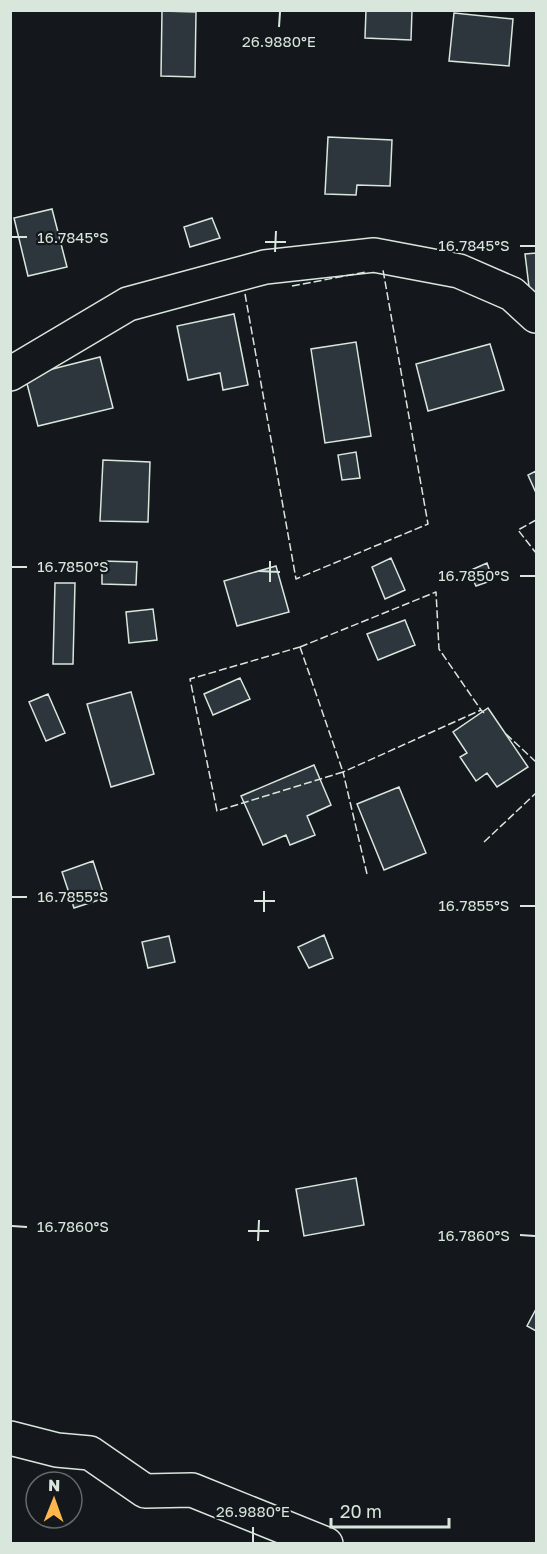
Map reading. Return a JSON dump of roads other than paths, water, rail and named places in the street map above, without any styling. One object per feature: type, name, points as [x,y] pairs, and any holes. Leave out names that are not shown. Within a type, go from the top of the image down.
[{"type":"street","points":[[10,374],[128,304],[265,267],[374,255],[459,271],[512,294],[537,316]]},
{"type":"street","points":[[10,1438],[57,1450],[90,1453],[144,1491],[192,1490],[326,1544]]}]
